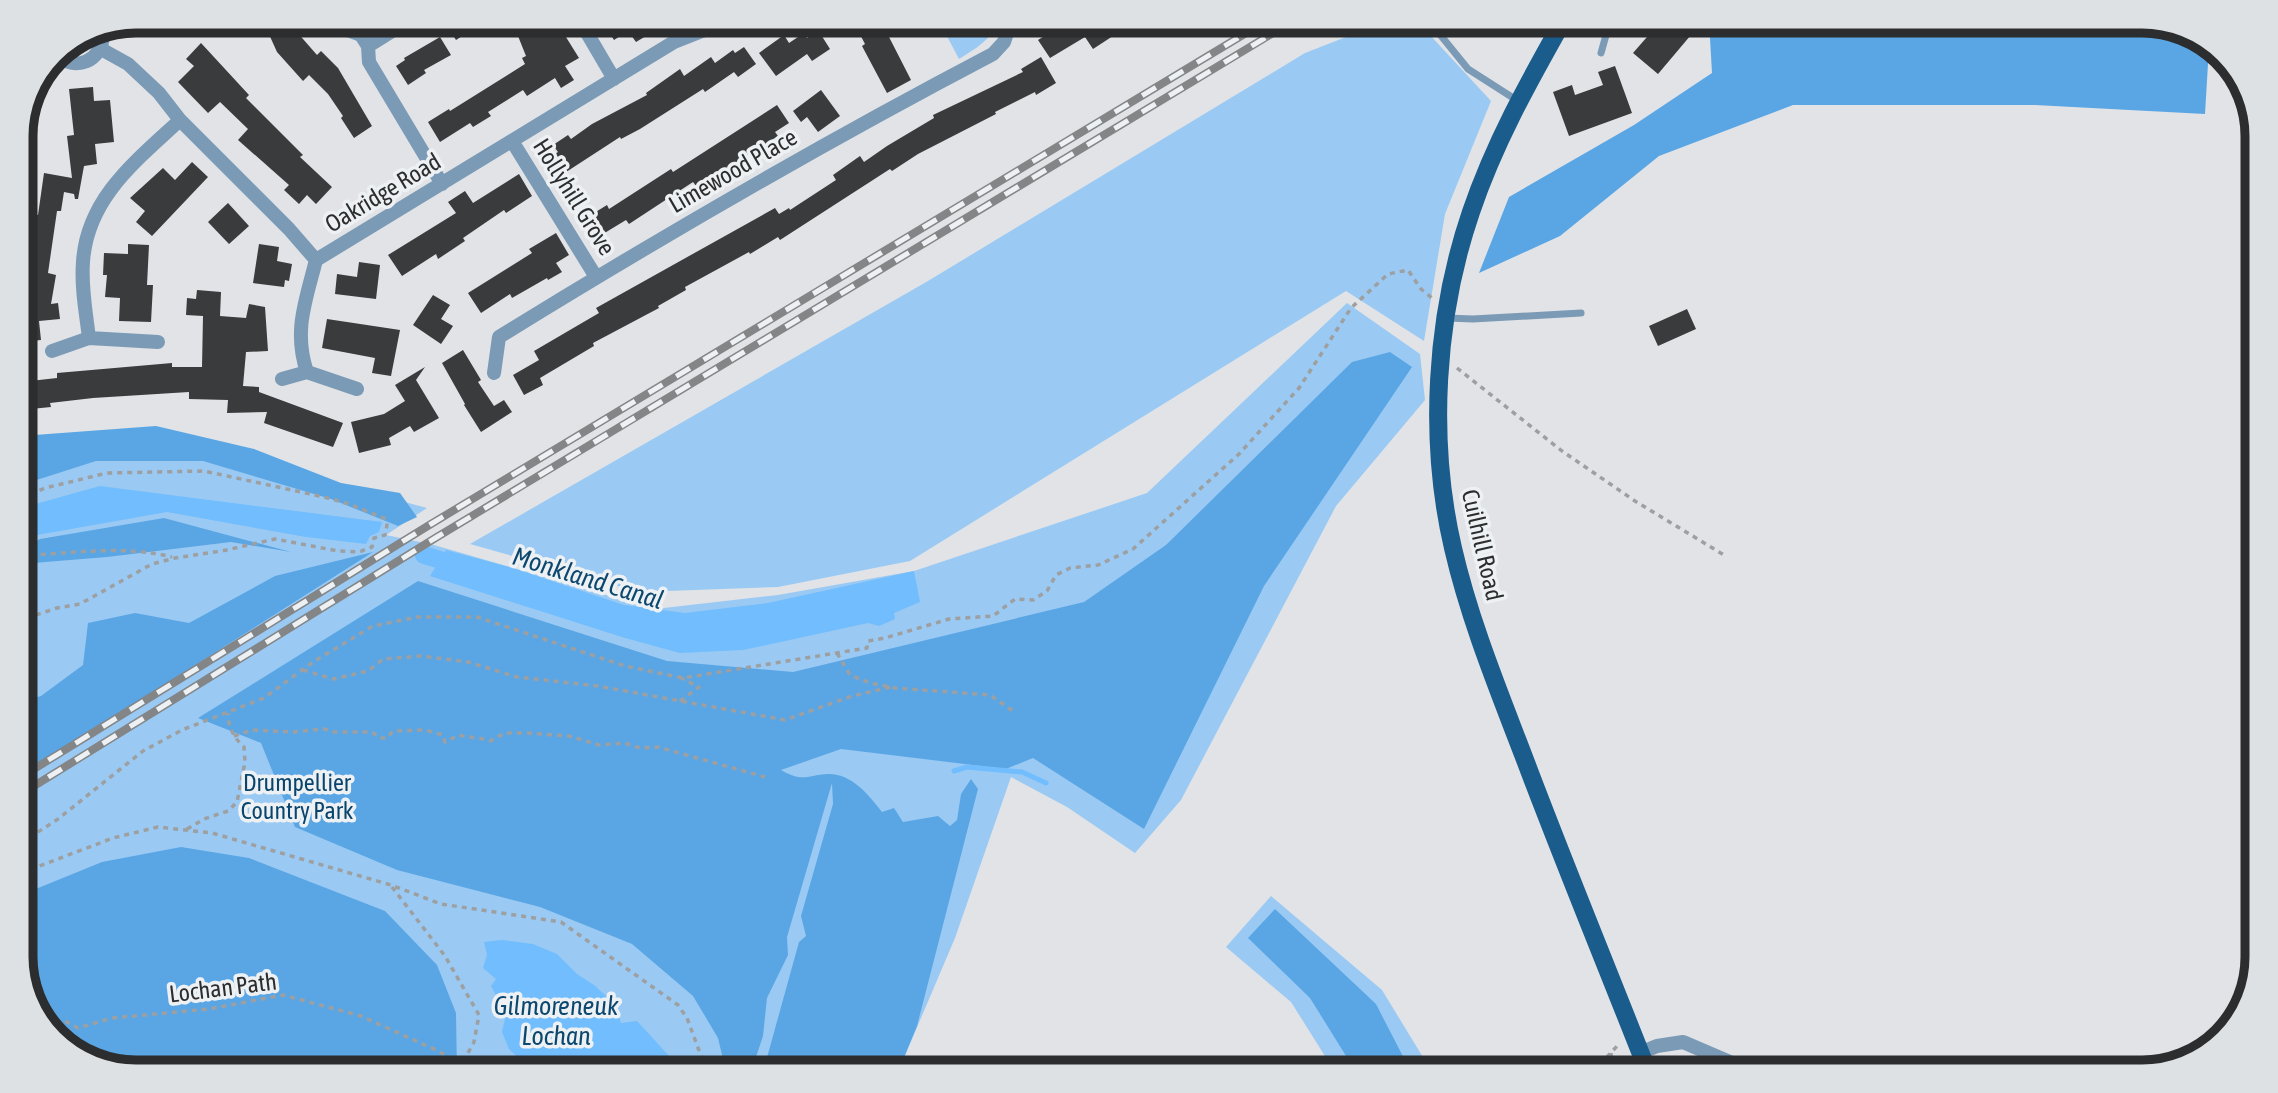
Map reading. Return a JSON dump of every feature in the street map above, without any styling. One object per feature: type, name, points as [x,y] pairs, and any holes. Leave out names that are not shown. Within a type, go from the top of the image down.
[{"type":"main road","name":"Cuilhill Road","points":[[1556,33],[1518,101],[1492,157],[1470,214],[1454,274],[1442,357],[1439,413],[1441,468],[1448,521],[1462,583],[1578,900],[1643,1060]]},
{"type":"street","points":[[356,33],[361,35],[368,46],[369,62],[377,77],[442,184]]},
{"type":"street","points":[[368,46],[389,33]]},
{"type":"street","points":[[587,33],[614,79]]},
{"type":"street","name":"Oakridge Road","points":[[66,61],[90,61],[102,42],[159,93],[180,120],[289,229],[316,260],[674,42],[697,33]]},
{"type":"street","name":"Limewood Place","points":[[494,373],[499,337],[596,277],[849,130],[993,54],[1004,42],[1007,33]]},
{"type":"street","points":[[89,338],[82,263],[93,218],[119,177],[180,120]]},
{"type":"street","name":"Hollyhill Grove","points":[[512,141],[596,277]]},
{"type":"street","points":[[307,372],[300,347],[301,319],[316,260]]},
{"type":"street","points":[[52,351],[89,338],[158,342]]},
{"type":"street","points":[[282,379],[307,372],[357,389]]},
{"type":"street","points":[[1640,1053],[1657,1046],[1683,1042],[1725,1060]]},
{"type":"lane","points":[[1439,33],[1468,69],[1518,101]]},
{"type":"lane","points":[[1601,53],[1607,33]]},
{"type":"lane","points":[[1447,318],[1473,320],[1581,313]]},
{"type":"path","points":[[680,677],[867,648],[868,641],[949,619],[993,616],[1016,599],[1033,600],[1047,591],[1056,575],[1070,568],[1098,565],[1133,549],[1248,443],[1299,388],[1351,308],[1388,274],[1408,270],[1421,289],[1439,304],[1447,318]]},
{"type":"path","points":[[1442,357],[1480,384],[1562,451],[1635,501],[1724,555]]},
{"type":"path","points":[[33,493],[107,472],[204,471],[331,499],[386,519],[387,525],[386,535],[374,538],[372,547],[359,552],[338,551],[275,539],[175,558],[152,564],[80,604],[33,616]]},
{"type":"path","points":[[33,555],[85,552],[155,553],[175,558]]},
{"type":"path","points":[[33,836],[144,751],[182,730],[264,698],[373,626],[417,617],[477,617],[625,666],[680,677],[699,687],[680,701]]},
{"type":"path","points":[[837,653],[850,675],[870,683],[990,695],[1013,710]]},
{"type":"path","points":[[303,670],[333,679],[368,671],[383,659],[421,656],[468,662],[517,677],[598,687],[785,720],[852,696],[891,687]]},
{"type":"path","points":[[185,830],[204,819],[228,811],[237,802],[245,762],[244,747],[234,736],[228,712]]},
{"type":"path","points":[[234,736],[252,730],[294,732],[324,729],[335,732],[372,732],[380,738],[387,737],[393,731],[425,730],[443,735],[445,742],[458,735],[469,738],[477,736],[490,741],[505,733],[569,736],[599,745],[625,743],[640,748],[659,747],[765,776]]},
{"type":"path","points":[[33,868],[113,838],[158,827],[212,833],[391,885],[441,904],[548,918],[575,930],[678,1005],[687,1018],[703,1060]]},
{"type":"path","points":[[391,885],[445,956],[479,1015],[474,1042],[464,1060]]},
{"type":"path","name":"Lochan Path","points":[[57,1023],[63,1020],[78,1028],[112,1018],[209,1009],[283,995],[361,1016],[455,1060]]},
{"type":"path","points":[[1604,1060],[1632,1030]]},
{"type":"path","points":[[1611,1053],[1611,1060]]},
{"type":"green space","points":[[945,33],[992,33],[972,51],[959,59]]},
{"type":"green space","points":[[1356,33],[1428,33],[1491,101],[1445,214],[1424,341],[1346,291],[910,561],[778,587],[639,592],[470,544],[928,281],[1305,53]]},
{"type":"green space","points":[[1710,33],[2142,33],[2169,37],[2188,44],[2208,58],[2205,114],[2035,105],[1793,105],[1659,156],[1560,236],[1479,273],[1509,197],[1634,125],[1712,73]]},
{"type":"green space","points":[[44,89],[33,133],[37,109]]},
{"type":"green space","name":"Drumpellier Country Park","points":[[1347,303],[1420,354],[1425,400],[1336,506],[1181,800],[1135,853],[1067,807],[1011,777],[955,938],[903,1060],[136,1060],[116,1058],[90,1049],[59,1025],[44,1003],[33,964],[33,444],[165,438],[427,508],[386,535],[434,545],[655,609],[778,595],[914,571],[1147,493]]},
{"type":"green space","points":[[1390,352],[1412,367],[1264,586],[1144,829],[1033,758],[1006,769],[841,749],[781,770],[800,777],[829,774],[845,778],[866,793],[882,812],[894,808],[903,822],[938,816],[950,826],[957,820],[961,794],[971,779],[978,789],[917,1026],[903,1060],[766,1060],[799,942],[806,936],[801,916],[833,804],[832,783],[787,937],[788,955],[767,998],[763,1036],[755,1060],[723,1060],[718,1038],[693,996],[632,944],[540,907],[397,870],[295,827],[261,743],[198,718],[418,581],[667,661],[793,672],[1084,602],[1166,545],[1352,362]]},
{"type":"green space","points":[[156,426],[254,449],[341,483],[400,493],[417,517],[398,526],[331,499],[203,461],[96,461],[33,481],[33,435]]},
{"type":"green space","points":[[164,518],[291,552],[231,542],[33,563],[33,543],[40,539]]},
{"type":"green space","points":[[373,552],[33,768],[33,698],[41,696],[83,665],[88,623],[135,613],[189,623],[275,576]]},
{"type":"green space","points":[[181,847],[249,858],[385,911],[437,965],[456,1013],[457,1060],[136,1060],[116,1058],[90,1049],[59,1025],[44,1003],[39,990],[33,964],[33,890],[102,862]]},
{"type":"green space","points":[[1271,896],[1382,990],[1425,1060],[1327,1060],[1291,1002],[1226,947]]},
{"type":"green space","points":[[1275,909],[1376,1004],[1405,1060],[1349,1060],[1310,998],[1248,938]]},
{"type":"water","points":[[100,486],[382,522],[379,532],[370,536],[366,544],[306,537],[167,512],[33,537],[33,505]]},
{"type":"water","points":[[446,550],[516,569],[624,605],[685,613],[768,603],[914,571],[920,602],[894,613],[895,619],[879,626],[868,623],[743,650],[680,653],[430,576]]},
{"type":"water","name":"Gilmoreneuk Lochan","points":[[502,940],[533,944],[557,954],[615,1004],[621,1023],[637,1021],[676,1060],[520,1060],[509,1049],[502,1032],[506,1014],[491,986],[496,979],[483,968],[487,955],[484,942]]},
{"type":"building","points":[[268,33],[298,33],[317,55],[321,51],[338,68],[372,126],[354,138],[328,94],[309,75],[303,81],[277,52]]},
{"type":"building","points":[[452,33],[467,33],[456,40]]},
{"type":"building","points":[[517,33],[563,33],[579,58],[565,66],[574,80],[561,88],[555,78],[527,96],[523,90],[488,112],[491,116],[473,127],[470,123],[440,142],[428,122],[525,64],[522,58],[526,56]]},
{"type":"building","points":[[610,33],[625,33],[614,40]]},
{"type":"building","points":[[629,33],[651,33],[636,42]]},
{"type":"building","points":[[804,33],[807,38],[814,33],[820,33],[830,49],[812,61],[807,54],[776,76],[759,53],[784,35],[789,43]]},
{"type":"building","points":[[859,33],[893,33],[888,35],[911,80],[887,93],[862,46],[865,44]]},
{"type":"building","points":[[1049,33],[1118,33],[1093,49],[1085,37],[1050,58],[1038,40]]},
{"type":"building","points":[[1650,33],[1693,33],[1658,74],[1633,53]]},
{"type":"building","points":[[440,37],[451,55],[424,70],[426,73],[408,85],[396,66],[405,60],[404,58]]},
{"type":"building","points":[[201,43],[249,95],[246,98],[303,155],[300,157],[332,187],[316,204],[307,195],[299,204],[284,190],[289,185],[238,140],[248,129],[220,102],[208,113],[178,82],[194,66],[186,59]]},
{"type":"building","points":[[744,47],[756,64],[738,77],[734,72],[705,92],[703,89],[640,129],[621,139],[620,137],[560,176],[548,158],[558,152],[553,145],[568,135],[571,139],[592,124],[647,95],[646,93],[680,69],[684,76],[711,57],[715,63],[733,50],[735,53]]},
{"type":"building","points":[[1041,57],[1056,83],[1036,95],[1035,92],[995,112],[996,114],[918,154],[892,171],[890,169],[780,240],[778,237],[685,287],[686,290],[658,306],[659,308],[593,343],[594,346],[540,378],[543,385],[524,395],[513,375],[539,360],[534,351],[599,313],[596,308],[775,208],[779,214],[789,208],[790,210],[836,180],[833,175],[860,156],[864,162],[934,118],[933,115],[1023,72],[1021,69]]},
{"type":"building","points":[[1615,66],[1632,113],[1569,136],[1553,92],[1572,85],[1575,95],[1603,85],[1598,72]]},
{"type":"building","points":[[93,87],[94,101],[110,100],[114,142],[95,144],[97,164],[84,166],[78,199],[75,199],[74,194],[64,192],[61,211],[57,211],[48,273],[56,275],[51,304],[58,303],[60,319],[39,321],[41,340],[33,341],[33,214],[38,215],[44,173],[72,178],[67,136],[74,135],[69,89]]},
{"type":"building","points":[[821,90],[840,116],[818,132],[807,117],[801,122],[793,111]]},
{"type":"building","points":[[777,105],[789,123],[775,132],[778,136],[697,187],[693,182],[629,224],[626,220],[598,237],[586,218],[607,205],[609,209],[671,169],[673,172]]},
{"type":"building","points":[[192,162],[208,177],[152,236],[136,222],[145,211],[130,198],[163,168],[175,180]]},
{"type":"building","points":[[519,174],[532,196],[506,213],[504,210],[438,259],[436,254],[402,276],[388,255],[456,213],[448,202],[465,191],[473,203]]},
{"type":"building","points":[[228,203],[249,226],[229,244],[208,222]]},
{"type":"building","points":[[556,233],[569,255],[556,263],[562,272],[512,298],[510,294],[481,313],[468,293],[532,253],[529,249]]},
{"type":"building","points":[[128,244],[149,245],[147,285],[153,285],[151,322],[119,321],[120,298],[105,297],[107,275],[103,275],[104,253],[128,254]]},
{"type":"building","points":[[259,244],[279,247],[277,261],[292,264],[289,281],[285,280],[284,287],[253,283]]},
{"type":"building","points":[[359,262],[380,265],[376,299],[335,294],[337,274],[357,277]]},
{"type":"building","points":[[197,290],[221,292],[220,316],[246,318],[249,304],[265,307],[268,351],[246,352],[243,386],[259,387],[259,392],[343,423],[333,447],[264,423],[267,412],[227,413],[228,400],[189,399],[189,392],[93,398],[50,403],[51,407],[33,409],[33,381],[57,378],[57,373],[172,363],[172,367],[202,367],[203,316],[186,315],[187,298],[196,299]]},
{"type":"building","points":[[433,295],[450,305],[441,319],[453,326],[441,344],[413,325]]},
{"type":"building","points":[[1687,309],[1696,329],[1658,346],[1649,326]]},
{"type":"building","points":[[327,319],[400,330],[391,376],[372,373],[375,358],[322,348]]},
{"type":"building","points":[[463,350],[481,380],[478,382],[494,406],[504,400],[512,412],[481,432],[442,363]]},
{"type":"building","points":[[425,367],[416,380],[439,418],[414,432],[410,426],[389,438],[391,445],[359,453],[351,422],[384,414],[405,401],[395,385]]},
{"type":"waterway","name":"Monkland Canal","points":[[424,555],[460,566]]},
{"type":"waterway","points":[[954,771],[967,767],[1022,772],[1046,783]]},
{"type":"railway","points":[[33,770],[431,524],[1246,33]]},
{"type":"railway","points":[[33,787],[437,537],[1273,33]]}]
